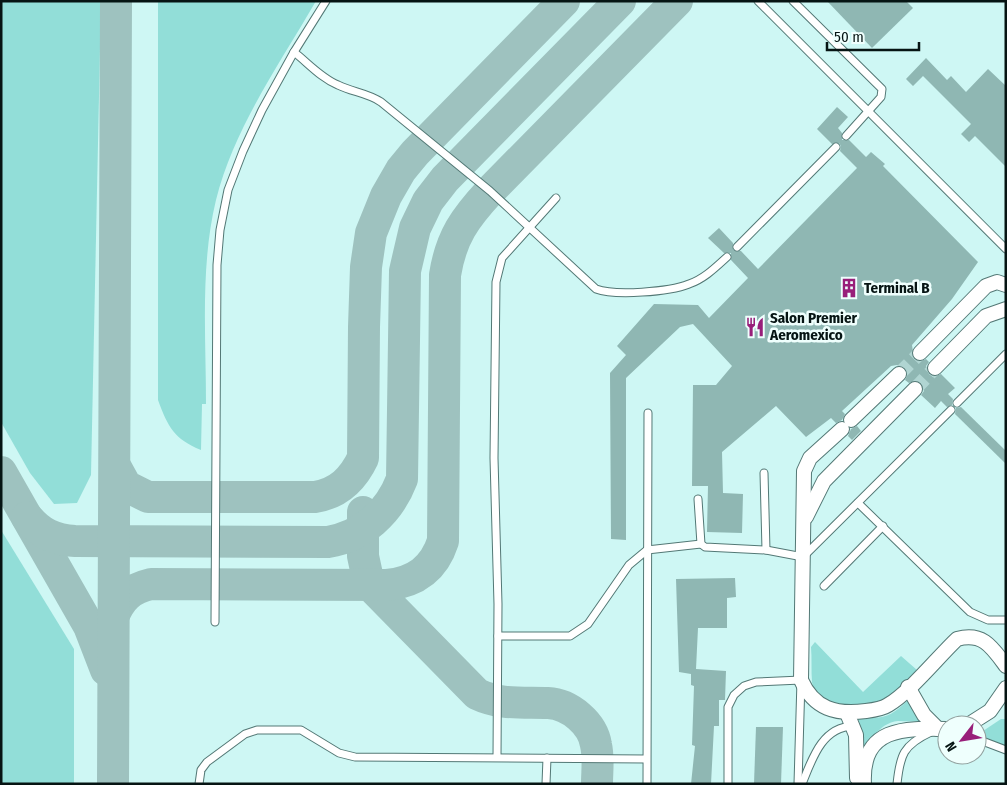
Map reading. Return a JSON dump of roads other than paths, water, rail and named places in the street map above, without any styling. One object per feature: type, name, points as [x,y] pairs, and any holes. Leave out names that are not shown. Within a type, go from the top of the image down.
[{"type":"street","points":[[920,353],[986,286],[997,282],[1006,284]]},
{"type":"street","points":[[935,368],[986,316],[1006,309]]},
{"type":"street","points":[[898,374],[810,458],[804,471],[801,680],[807,694],[819,704],[850,720],[883,708],[908,687],[957,639],[966,636],[976,636],[989,643],[1006,666]]},
{"type":"street","points":[[804,521],[824,482],[914,389]]},
{"type":"street","points":[[908,687],[924,715],[937,725]]},
{"type":"street","points":[[984,715],[990,711],[1006,688]]},
{"type":"street","points":[[850,720],[862,783]]},
{"type":"street","points":[[862,783],[870,751],[877,741],[889,732],[903,729],[937,729]]},
{"type":"lane","points":[[215,622],[217,274],[220,230],[228,190],[243,151],[262,110],[294,52],[326,1]]},
{"type":"lane","points":[[758,1],[868,114],[1006,249]]},
{"type":"lane","points":[[793,1],[882,89],[881,97],[868,114],[846,136]]},
{"type":"lane","points":[[294,52],[333,83],[350,91],[375,97],[530,226],[596,289],[607,293],[619,294],[689,284],[710,272],[727,256]]},
{"type":"lane","points":[[737,247],[836,147]]},
{"type":"lane","points":[[497,757],[498,636],[494,458],[496,282],[502,258],[556,198]]},
{"type":"lane","points":[[957,403],[1006,354]]},
{"type":"lane","points":[[498,636],[570,636],[579,632],[588,624],[629,565],[647,550],[701,544],[710,548],[766,550],[803,557],[951,410]]},
{"type":"lane","points":[[647,784],[648,413]]},
{"type":"lane","points":[[764,473],[766,550]]},
{"type":"lane","points":[[698,498],[701,544]]},
{"type":"lane","points":[[858,503],[970,612],[988,620],[1006,620]]},
{"type":"lane","points":[[824,586],[883,526]]},
{"type":"lane","points":[[728,784],[728,707],[734,695],[744,686],[756,682],[801,680],[800,784]]},
{"type":"lane","points":[[800,784],[816,750],[826,738],[850,720]]},
{"type":"lane","points":[[199,784],[201,770],[207,762],[245,734],[256,730],[301,730],[339,753],[355,757],[646,759]]},
{"type":"lane","points":[[898,784],[899,763],[905,749],[913,741],[937,731]]},
{"type":"lane","points":[[987,743],[1006,750]]},
{"type":"lane","points":[[546,784],[547,758]]},
{"type":"tunnel","points":[[899,374],[920,353]]},
{"type":"tunnel","points":[[915,389],[935,368]]},
{"type":"place","name":"Terminal B","points":[[849,288]]},
{"type":"place","name":"Salon Premier Aeromexico","points":[[755,327]]}]
